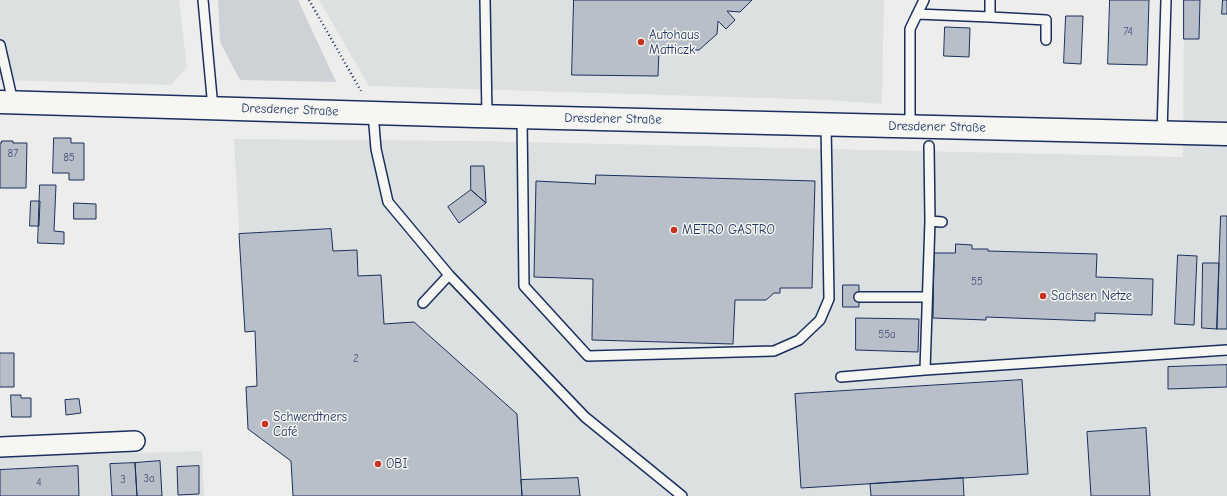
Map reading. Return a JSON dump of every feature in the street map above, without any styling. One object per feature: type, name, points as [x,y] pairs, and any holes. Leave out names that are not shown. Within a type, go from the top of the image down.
[{"type":"main road","name":"Dresdener Straße","points":[[7,102],[522,117],[1227,134]]},
{"type":"street","points":[[0,447],[135,441]]},
{"type":"lane","points":[[203,0],[213,108]]},
{"type":"lane","points":[[485,0],[487,116]]},
{"type":"lane","points":[[910,126],[910,29],[924,0]]},
{"type":"lane","points":[[990,0],[990,18]]},
{"type":"lane","points":[[1162,132],[1166,0]]},
{"type":"lane","points":[[917,14],[1046,20],[1046,40]]},
{"type":"lane","points":[[0,45],[7,102]]},
{"type":"lane","points":[[373,113],[376,149],[388,202],[449,275],[585,417],[682,496]]},
{"type":"lane","points":[[522,117],[524,286],[588,356],[774,351],[799,340],[820,320],[829,299],[826,124]]},
{"type":"lane","points":[[925,370],[930,221],[928,146]]},
{"type":"lane","points":[[930,221],[942,222]]},
{"type":"lane","points":[[423,303],[449,275]]},
{"type":"lane","points":[[859,297],[927,297]]},
{"type":"lane","points":[[841,377],[1227,350]]},
{"type":"path","points":[[309,0],[373,113]]},
{"type":"shaded area","points":[[0,0],[179,0],[187,67],[171,85],[0,80]]},
{"type":"shaded area","points":[[218,0],[298,0],[336,82],[240,80],[220,42]]},
{"type":"shaded area","points":[[319,0],[884,0],[882,104],[828,100],[369,86]]},
{"type":"shaded area","points":[[1184,0],[1227,0],[1227,496],[293,496],[291,461],[248,429],[246,387],[257,386],[255,331],[245,332],[234,139],[477,141],[1183,157]]},
{"type":"shaded area","points":[[202,451],[204,496],[0,496],[0,457]]},
{"type":"building","name":"Autohaus Matticzk","points":[[574,0],[752,0],[740,12],[727,11],[735,20],[726,29],[718,21],[717,34],[699,50],[659,49],[658,76],[572,75]]},
{"type":"building","points":[[1110,0],[1149,0],[1147,65],[1108,64]]},
{"type":"building","points":[[1184,0],[1200,0],[1199,39],[1184,39]]},
{"type":"building","points":[[1223,0],[1227,0],[1227,14],[1222,14]]},
{"type":"building","points":[[1066,16],[1083,16],[1081,64],[1064,63]]},
{"type":"building","points":[[945,27],[970,28],[969,57],[944,56]]},
{"type":"building","points":[[54,138],[71,138],[71,143],[84,143],[84,180],[69,180],[69,173],[53,173]]},
{"type":"building","points":[[2,141],[27,143],[26,188],[0,188],[0,143]]},
{"type":"building","points":[[471,166],[484,166],[486,203],[471,190]]},
{"type":"building","name":"METRO GASTRO","points":[[596,175],[815,181],[812,288],[780,288],[780,293],[774,293],[766,300],[735,300],[733,344],[592,340],[593,279],[534,277],[536,181],[595,184]]},
{"type":"building","points":[[40,185],[56,185],[54,231],[64,232],[64,244],[38,243]]},
{"type":"building","points":[[471,190],[486,203],[459,223],[448,207]]},
{"type":"building","points":[[31,201],[40,201],[39,226],[30,226]]},
{"type":"building","points":[[74,203],[96,204],[96,219],[74,219]]},
{"type":"building","points":[[1221,216],[1227,216],[1227,329],[1217,329]]},
{"type":"building","points":[[331,229],[333,251],[357,250],[358,276],[381,275],[384,324],[414,322],[517,414],[522,496],[293,496],[291,461],[248,429],[246,387],[257,386],[255,331],[245,332],[239,234]]},
{"type":"building","name":"Sachsen Netze","points":[[956,244],[972,245],[972,249],[988,249],[988,251],[1097,254],[1096,277],[1153,279],[1152,315],[1095,313],[1095,321],[986,317],[986,320],[933,318],[934,253],[955,253]]},
{"type":"building","points":[[1178,255],[1197,256],[1194,325],[1175,324]]},
{"type":"building","points":[[1203,263],[1219,263],[1217,329],[1202,328]]},
{"type":"building","points":[[843,285],[859,285],[859,307],[843,307]]},
{"type":"building","points":[[856,318],[919,319],[918,352],[856,350]]},
{"type":"building","points":[[0,353],[14,353],[14,387],[0,387]]},
{"type":"building","points":[[1227,365],[1227,387],[1168,389],[1168,367]]},
{"type":"building","points":[[1022,380],[1028,474],[801,488],[795,394]]},
{"type":"building","points":[[11,395],[21,395],[21,398],[31,398],[31,417],[12,417]]},
{"type":"building","points":[[79,399],[81,413],[66,415],[65,400]]},
{"type":"building","points":[[1146,428],[1150,496],[1091,496],[1087,432]]},
{"type":"building","points":[[160,461],[162,496],[137,496],[135,463]]},
{"type":"building","points":[[135,463],[137,496],[112,496],[110,464]]},
{"type":"building","points":[[78,466],[79,496],[0,496],[0,470]]},
{"type":"building","points":[[199,466],[199,494],[178,495],[177,467]]},
{"type":"building","points":[[578,478],[580,496],[522,496],[521,480]]},
{"type":"building","points":[[963,478],[964,496],[871,496],[870,484]]},
{"type":"place","name":"Autohaus Matticzk","points":[[641,42]]},
{"type":"place","name":"METRO GASTRO","points":[[674,230]]},
{"type":"place","name":"Sachsen Netze","points":[[1043,296]]},
{"type":"place","name":"Schwerdtners Café","points":[[265,424]]},
{"type":"place","name":"OBI","points":[[378,464]]}]
